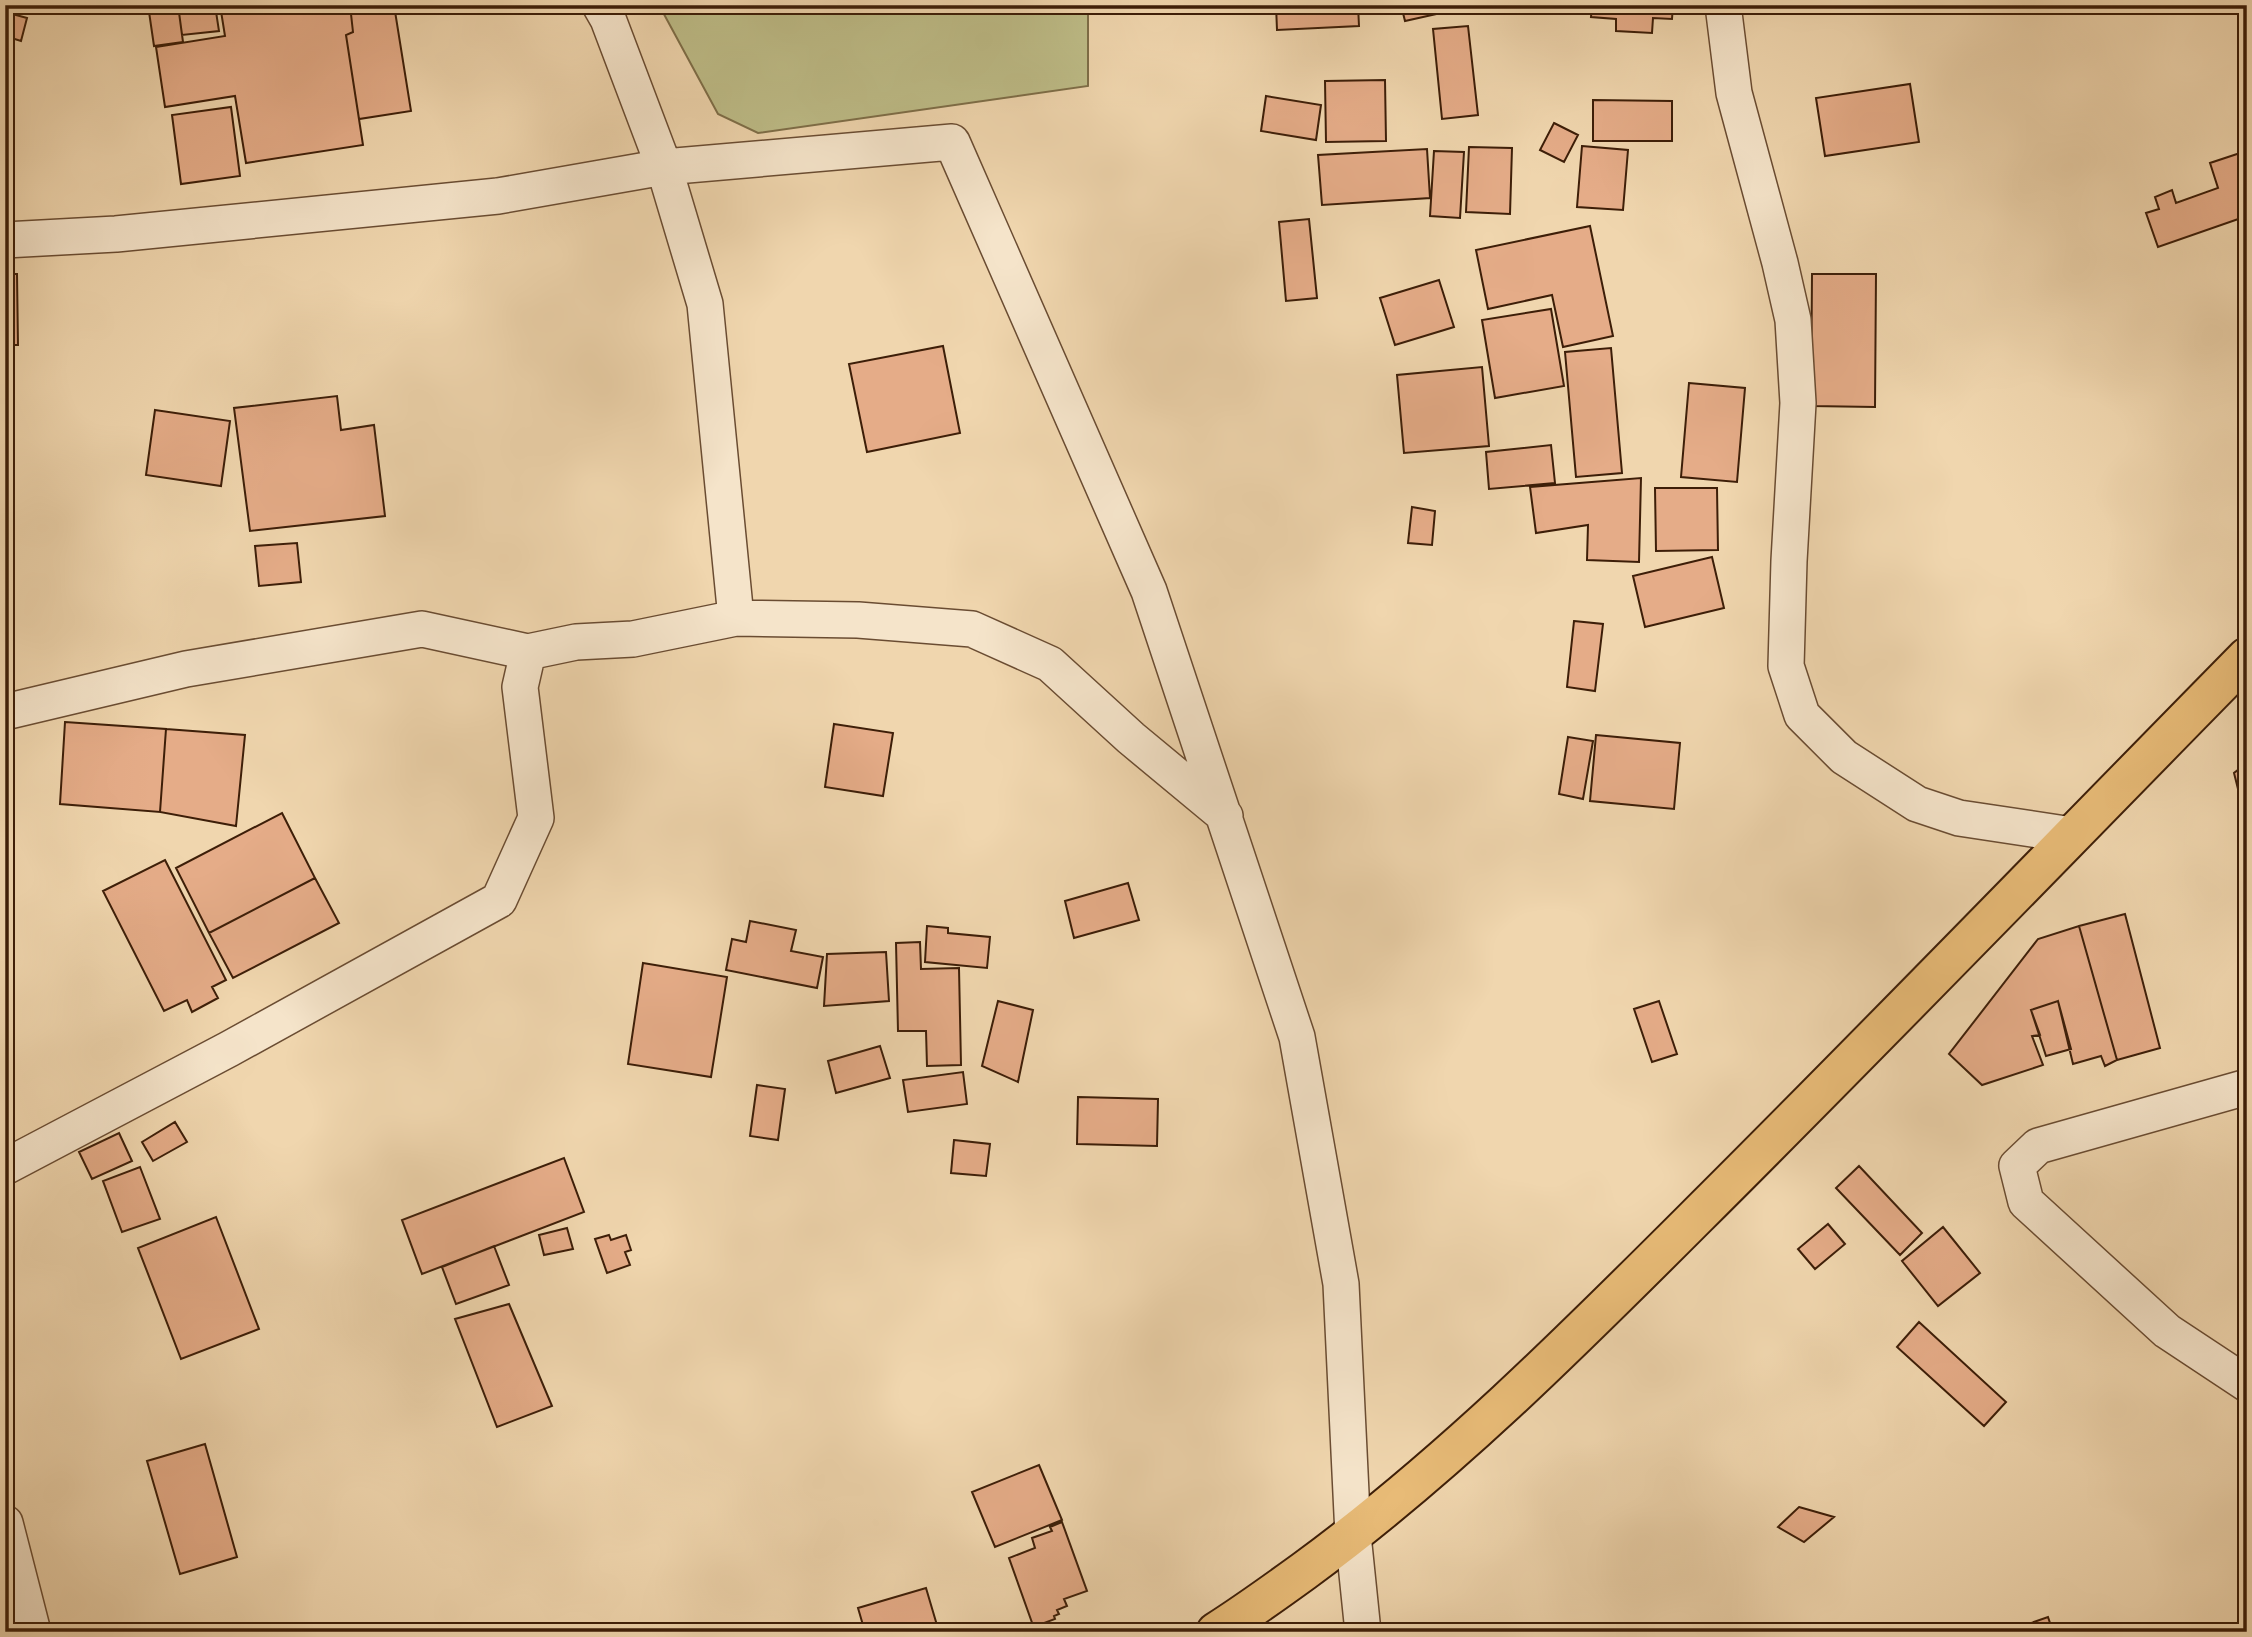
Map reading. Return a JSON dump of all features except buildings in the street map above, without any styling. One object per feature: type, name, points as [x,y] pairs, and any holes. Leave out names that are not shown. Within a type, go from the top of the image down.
[{"type":"main road","points":[[1216,1632],[1353,1535],[1450,1454],[1565,1348],[1772,1142],[2247,657]]},
{"type":"street","points":[[600,5],[608,19],[664,167],[705,303],[736,618]]},
{"type":"street","points":[[1723,5],[1734,93],[1793,320],[1798,403],[1786,666],[1802,715],[1844,757],[1917,804],[1959,818],[2072,835]]},
{"type":"street","points":[[5,240],[130,233],[498,195],[664,167],[952,142],[1149,591],[1297,1037],[1341,1284],[1353,1535],[1363,1632]]},
{"type":"street","points":[[5,712],[186,670],[422,629],[528,652],[576,642],[633,639],[736,618],[859,620],[972,629],[1050,664],[1131,738],[1225,816]]},
{"type":"street","points":[[5,1167],[229,1049],[499,900],[536,818],[520,687],[528,652]]},
{"type":"street","points":[[2247,1087],[2038,1146],[2017,1166],[2026,1202],[2167,1331],[2247,1384]]},
{"type":"street","points":[[5,1523],[33,1632]]},
{"type":"shaded area","points":[[659,5],[1088,5],[1088,86],[758,133],[718,114]]}]
